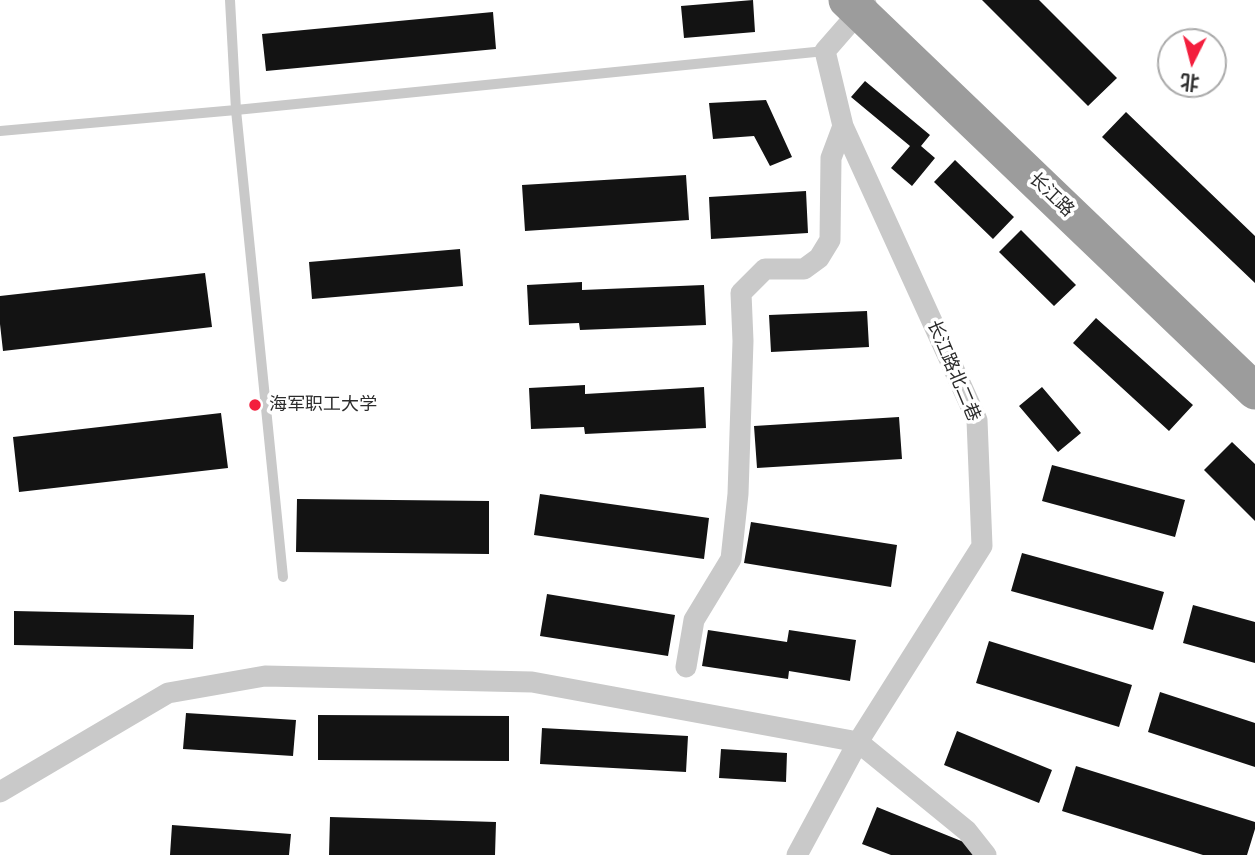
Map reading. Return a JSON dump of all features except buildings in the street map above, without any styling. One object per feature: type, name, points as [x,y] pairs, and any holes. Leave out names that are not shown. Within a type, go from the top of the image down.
[{"type":"highway","name":"长江路","points":[[864,3],[1255,359]]},
{"type":"highway","name":"长江路","points":[[864,3],[1255,391]]},
{"type":"street","points":[[825,51],[864,3]]},
{"type":"street","name":"长江路北二巷","points":[[797,855],[858,742],[982,546],[977,420],[843,126],[825,51]]},
{"type":"street","points":[[686,667],[694,620],[731,559],[738,494],[743,341],[741,293],[765,269],[804,269],[820,258],[830,240],[831,158],[843,126]]},
{"type":"street","points":[[0,792],[168,693],[265,676],[532,682],[858,742],[967,831],[986,855]]},
{"type":"lane","points":[[230,0],[236,110],[283,577]]},
{"type":"lane","points":[[0,131],[825,51]]},
{"type":"place","name":"海军职工大学","points":[[255,405]]}]
